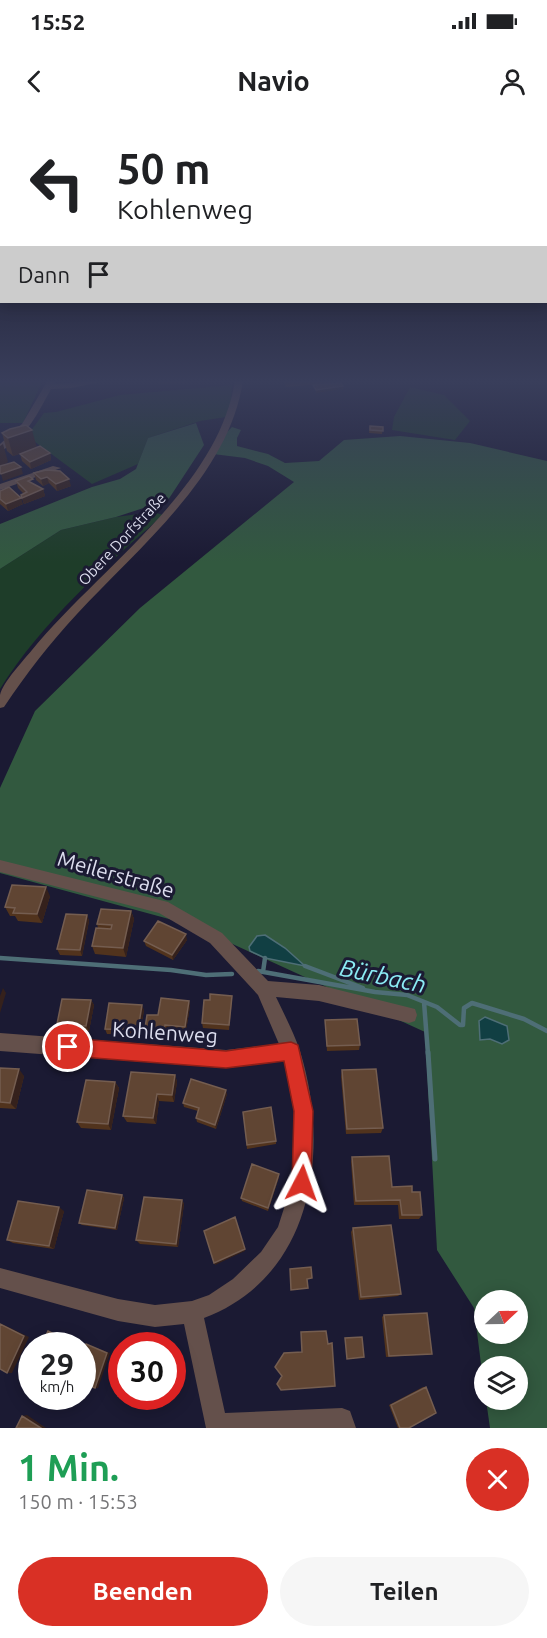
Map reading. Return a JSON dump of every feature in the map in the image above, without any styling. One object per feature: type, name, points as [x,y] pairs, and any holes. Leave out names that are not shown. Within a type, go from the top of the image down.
[{"type":"street","name":"Obere Dorfstraße","points":[[0,704],[36,652],[177,504],[217,441]]},
{"type":"street","points":[[0,487],[56,468]]},
{"type":"street","name":"Meilerstraße","points":[[0,866],[163,907],[216,938],[264,989],[291,1051],[304,1122],[302,1183],[285,1233],[268,1259],[240,1286],[216,1303],[192,1312],[155,1316],[118,1310],[0,1278]]},
{"type":"street","points":[[264,989],[284,988],[347,999],[409,1015]]},
{"type":"street","name":"Kohlenweg","points":[[0,1042],[226,1059],[291,1051]]},
{"type":"street","points":[[192,1312],[217,1427],[342,1419],[345,1428]]},
{"type":"shaded area","points":[[34,441],[147,441],[138,464],[92,484]]},
{"type":"shaded area","points":[[147,441],[203,441],[204,445],[168,500],[116,517],[61,530],[0,569],[0,524],[92,487],[120,479],[136,469]]},
{"type":"shaded area","points":[[220,441],[237,441],[237,446],[268,454],[285,463],[319,461],[343,441],[450,441],[470,443],[547,461],[547,1428],[490,1428],[487,1410],[528,1410],[528,1356],[480,1356],[478,1344],[528,1344],[528,1290],[474,1290],[474,1308],[437,1250],[425,1032],[191,925],[0,873],[0,788],[35,711],[140,608],[294,482],[268,466],[245,458],[213,454]]},
{"type":"shaded area","points":[[153,512],[163,515],[119,554],[54,618],[0,689],[0,569],[61,530],[116,517]]},
{"type":"shaded area","points":[[265,935],[285,948],[305,966],[265,958],[250,951],[249,947],[257,936]]},
{"type":"shaded area","points":[[485,1017],[507,1026],[509,1040],[502,1044],[490,1039],[480,1040],[479,1021]]},
{"type":"building","points":[[40,446],[50,453],[30,462],[20,454]]},
{"type":"building","points":[[14,462],[21,467],[0,473],[0,466]]},
{"type":"building","points":[[46,470],[60,471],[69,479],[56,484],[47,477],[41,479],[34,473]]},
{"type":"building","points":[[29,476],[33,479],[28,481],[43,489],[22,498],[21,495],[27,492],[16,481]]},
{"type":"building","points":[[9,487],[21,498],[6,504],[0,499],[0,491]]},
{"type":"building","points":[[12,885],[46,887],[37,914],[13,913],[15,908],[5,907]]},
{"type":"building","points":[[101,909],[131,911],[123,948],[92,946],[96,928],[111,929],[112,925],[97,924]]},
{"type":"building","points":[[66,914],[87,915],[80,950],[57,949]]},
{"type":"building","points":[[158,921],[186,934],[172,955],[144,941]]},
{"type":"building","points":[[210,994],[232,996],[229,1025],[202,1023],[204,1000],[210,1000]]},
{"type":"building","points":[[161,998],[189,1001],[185,1027],[165,1025],[164,1029],[145,1028],[147,1015],[158,1015]]},
{"type":"building","points":[[62,999],[91,1000],[86,1026],[57,1024]]},
{"type":"building","points":[[109,1003],[142,1005],[138,1030],[105,1029]]},
{"type":"building","points":[[357,1019],[360,1045],[327,1046],[325,1020]]},
{"type":"building","points":[[0,1068],[19,1069],[10,1103],[0,1102]]},
{"type":"building","points":[[376,1069],[383,1128],[347,1129],[342,1070]]},
{"type":"building","points":[[131,1072],[175,1075],[172,1095],[157,1094],[153,1118],[123,1116]]},
{"type":"building","points":[[191,1079],[226,1090],[215,1125],[196,1118],[199,1108],[183,1103]]},
{"type":"building","points":[[86,1080],[115,1082],[108,1124],[77,1122]]},
{"type":"building","points":[[271,1107],[276,1141],[247,1145],[243,1112]]},
{"type":"building","points":[[389,1156],[392,1187],[412,1186],[412,1192],[420,1192],[422,1215],[402,1215],[400,1200],[356,1201],[352,1157]]},
{"type":"building","points":[[252,1164],[279,1174],[268,1208],[241,1198]]},
{"type":"building","points":[[87,1190],[122,1195],[115,1228],[79,1223]]},
{"type":"building","points":[[144,1197],[182,1200],[176,1244],[136,1240]]},
{"type":"building","points":[[18,1201],[59,1207],[49,1246],[7,1240]]},
{"type":"building","points":[[235,1217],[245,1249],[214,1263],[204,1231]]},
{"type":"building","points":[[391,1225],[401,1294],[361,1297],[353,1228]]},
{"type":"building","points":[[311,1267],[312,1278],[307,1279],[308,1288],[291,1290],[290,1269]]},
{"type":"building","points":[[427,1313],[432,1354],[389,1356],[384,1315]]},
{"type":"building","points":[[0,1324],[18,1333],[18,1349],[7,1373],[0,1369]]},
{"type":"building","points":[[326,1331],[328,1344],[332,1343],[335,1386],[281,1390],[277,1384],[282,1376],[275,1367],[284,1353],[302,1352],[301,1332]]},
{"type":"building","points":[[362,1337],[364,1357],[347,1359],[345,1338]]},
{"type":"building","points":[[96,1348],[107,1353],[96,1385]]},
{"type":"building","points":[[426,1387],[436,1413],[409,1428],[400,1428],[391,1405]]},
{"type":"building","points":[[22,1416],[41,1428],[16,1428]]},
{"type":"waterway","name":"Bürbach","points":[[0,958],[171,970],[206,975],[232,974]]},
{"type":"waterway","points":[[263,972],[265,958]]},
{"type":"waterway","points":[[305,966],[363,988]]},
{"type":"waterway","name":"Bürbach","points":[[258,971],[263,972]]},
{"type":"waterway","name":"Bürbach","points":[[263,972],[375,992],[407,995],[437,1007],[460,1025],[463,1025],[464,1008],[472,1003],[524,1019],[547,1031]]},
{"type":"waterway","points":[[424,1002],[428,1054]]},
{"type":"waterway","points":[[428,1052],[435,1159]]},
{"type":"route","points":[[68,1047],[226,1059],[291,1051],[304,1111],[302,1183]]}]
